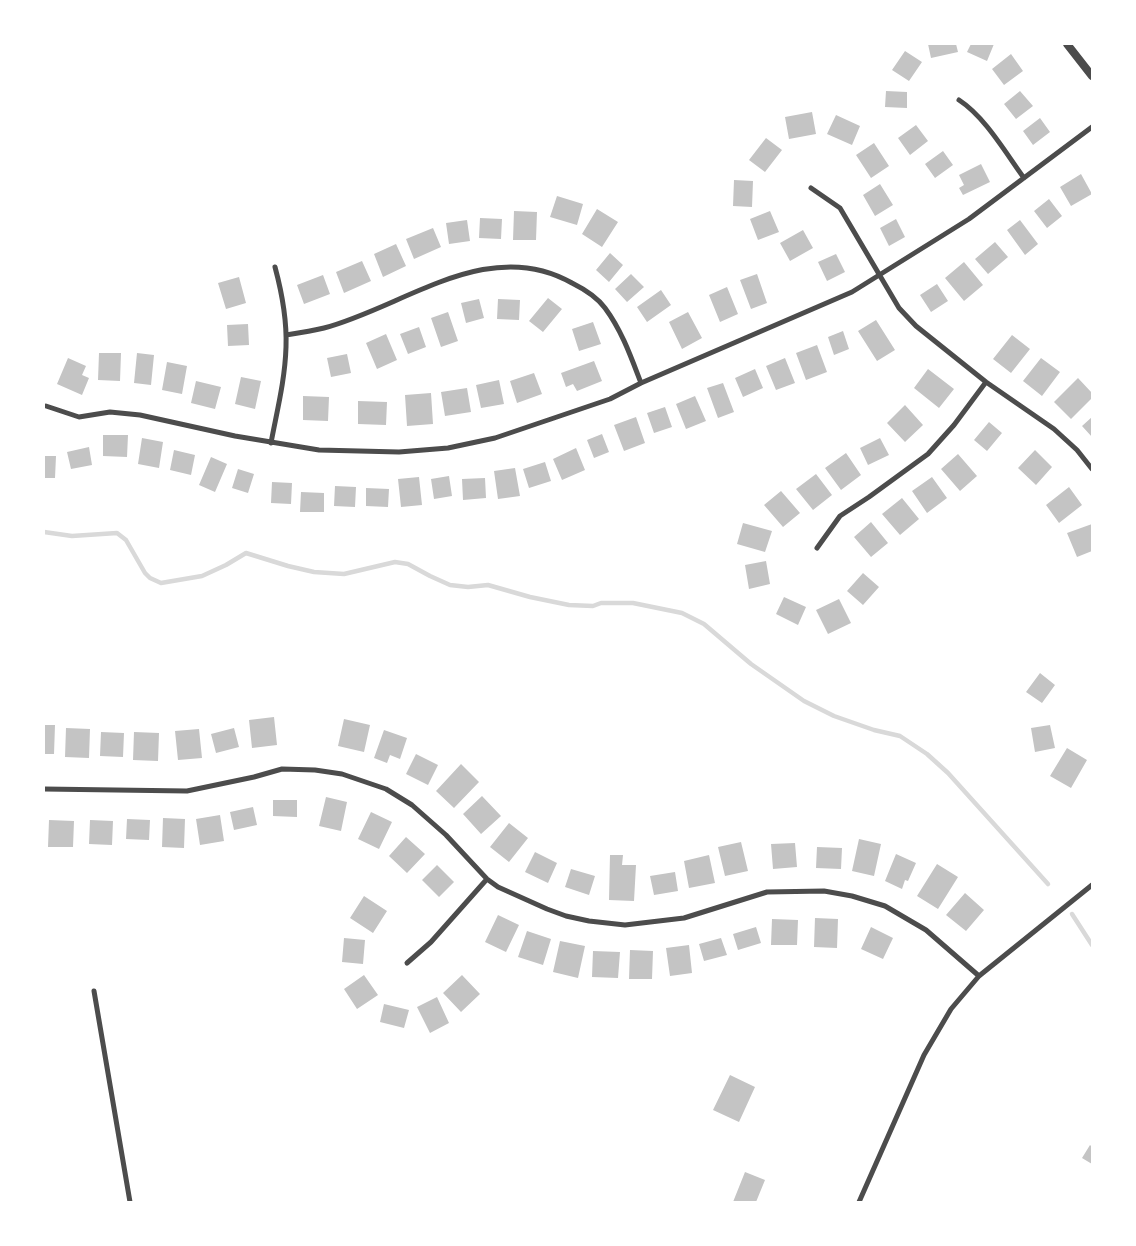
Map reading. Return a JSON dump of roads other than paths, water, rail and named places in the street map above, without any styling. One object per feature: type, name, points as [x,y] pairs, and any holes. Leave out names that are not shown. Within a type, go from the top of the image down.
[{"type":"street","points":[[1067,44],[1092,76]]},
{"type":"street","points":[[959,100],[980,118],[1024,178]]},
{"type":"street","points":[[46,406],[79,417],[110,412],[140,415],[271,443],[319,450],[399,452],[448,448],[495,438],[610,399],[641,383],[852,292],[969,219],[1092,127]]},
{"type":"street","points":[[811,188],[840,208],[899,308],[916,326],[986,382],[1054,429],[1092,469]]},
{"type":"street","points":[[286,335],[324,328],[474,270],[510,266],[535,268],[561,276],[585,290],[604,306],[622,334],[641,383]]},
{"type":"street","points":[[271,443],[284,373],[286,335],[282,294],[275,267]]},
{"type":"street","points":[[818,548],[826,533],[840,516],[928,454],[954,425],[986,382]]},
{"type":"street","points":[[44,789],[187,791],[282,769],[315,770],[342,774],[386,789],[412,805],[446,834],[487,879],[498,887],[566,916],[625,925],[684,918],[767,892],[824,891],[852,896],[886,906],[926,930],[979,976]]},
{"type":"street","points":[[407,964],[431,942],[487,879]]},
{"type":"street","points":[[859,1202],[924,1055],[951,1009],[979,976],[1092,885]]},
{"type":"street","points":[[94,991],[130,1202]]},
{"type":"waterway","points":[[44,532],[72,536],[117,533],[126,540],[145,573],[150,578],[161,583],[202,576],[246,553],[314,572],[344,574],[395,562],[408,564],[450,585],[468,587],[488,585],[530,597],[569,605],[593,606],[601,603],[633,603],[682,613],[704,624],[751,664],[804,701],[834,716],[874,730],[900,736],[927,754],[948,773],[1048,884]]},
{"type":"waterway","points":[[1072,914],[1092,945]]}]
